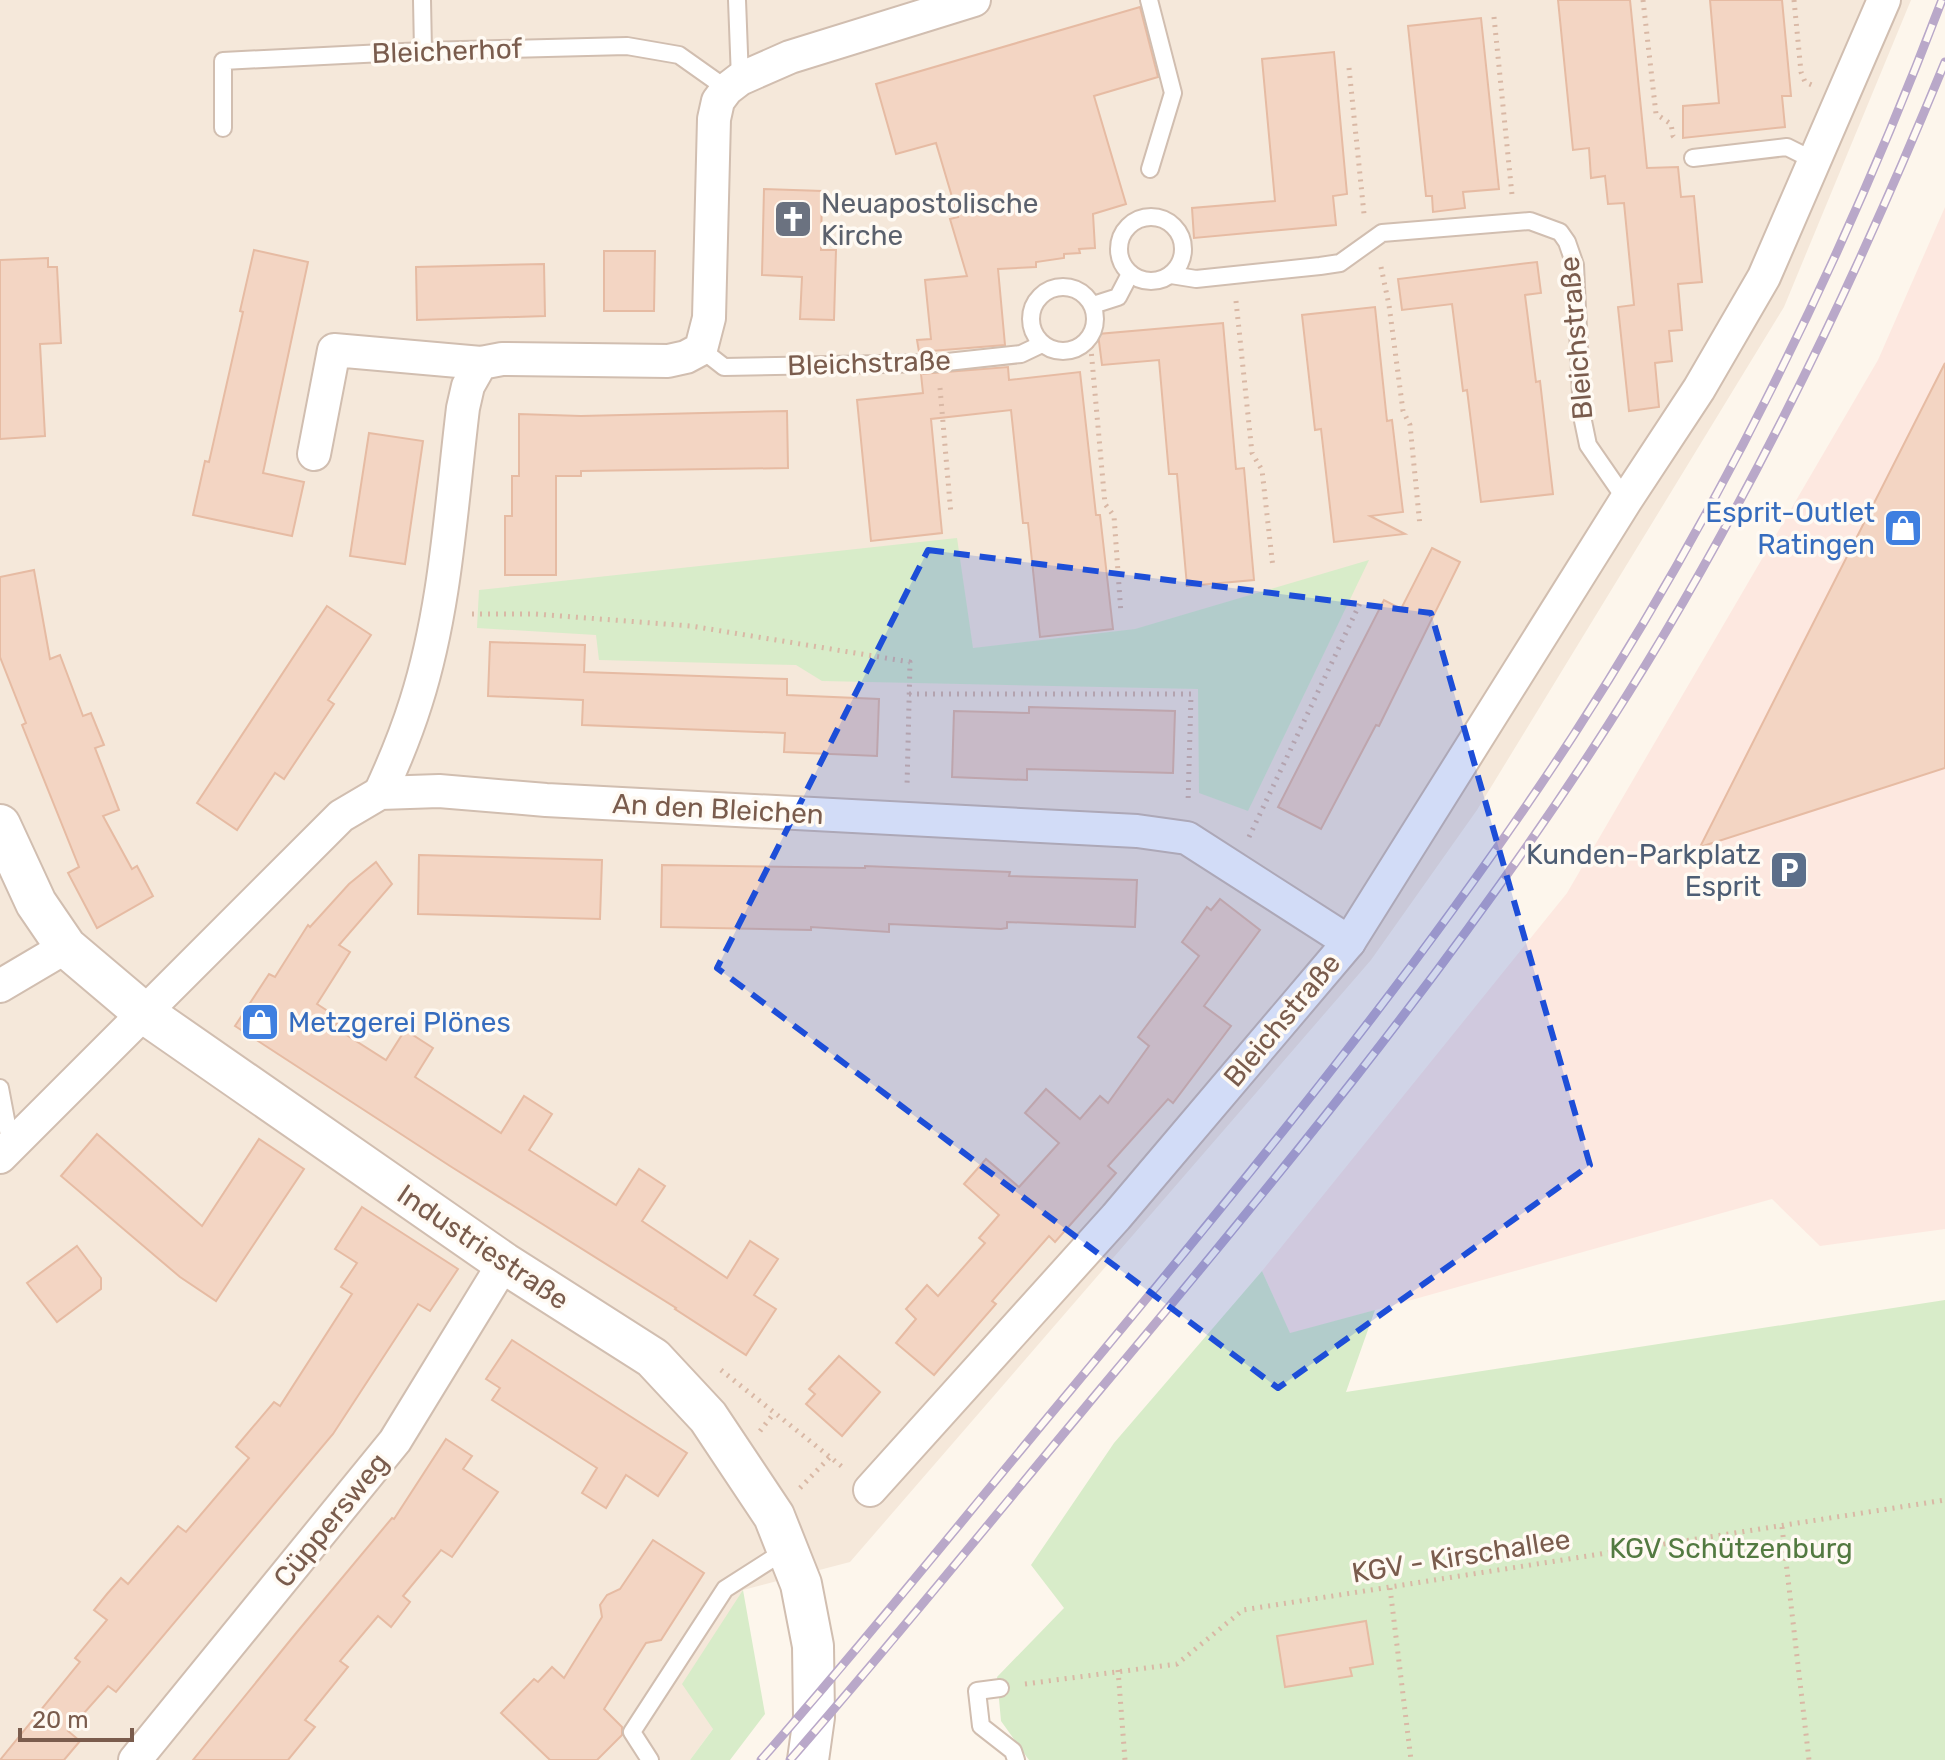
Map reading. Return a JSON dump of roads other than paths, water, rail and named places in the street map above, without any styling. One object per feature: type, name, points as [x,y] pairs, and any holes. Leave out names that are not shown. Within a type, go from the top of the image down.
[{"type":"street","points":[[314,454],[334,350],[481,363],[502,359],[668,361],[701,349],[709,318],[714,119],[718,101],[733,84],[790,57],[942,4],[974,0]]},
{"type":"street","name":"Bleichstraße","points":[[870,1490],[1116,1217],[1349,942],[1699,389],[1764,277],[1884,0]]},
{"type":"street","points":[[380,793],[402,746],[417,700],[438,613],[463,408],[468,386],[481,363]]},
{"type":"street","name":"An den Bleichen","points":[[5,1152],[341,816],[380,793],[439,791],[546,800],[1137,831],[1187,838],[1349,942]]},
{"type":"street","name":"Industriestraße","points":[[0,825],[36,903],[66,947],[144,1013],[504,1263],[653,1358],[708,1417],[774,1516],[801,1584],[813,1646],[814,1717],[808,1760]]},
{"type":"street","points":[[0,986],[66,947]]},
{"type":"street","name":"Cüppersweg","points":[[135,1760],[395,1441],[504,1263]]},
{"type":"lane","points":[[422,0],[423,51]]},
{"type":"lane","points":[[733,84],[737,0]]},
{"type":"lane","points":[[1149,0],[1173,93],[1150,169]]},
{"type":"lane","name":"Bleicherhof","points":[[223,128],[223,61],[423,51],[627,46],[679,55],[733,84]]},
{"type":"lane","points":[[1693,158],[1787,147],[1815,161]]},
{"type":"lane","points":[[1042,344],[1030,321],[1033,307],[1046,292],[1062,287],[1081,292],[1093,305],[1118,297],[1130,274],[1121,263],[1118,251],[1121,236],[1133,222],[1150,217],[1169,222],[1180,235],[1184,252],[1178,268],[1171,275]]},
{"type":"lane","name":"Bleichstraße","points":[[1130,274],[1145,282],[1171,275],[1196,279],[1340,263],[1382,233],[1530,221],[1560,232],[1572,254],[1576,279],[1582,416],[1588,445],[1626,500]]},
{"type":"lane","name":"Bleichstraße","points":[[701,349],[724,367],[938,363],[1021,354],[1042,344],[1057,352],[1076,349],[1090,338],[1096,322],[1093,305]]},
{"type":"lane","points":[[0,1088],[5,1152]]},
{"type":"lane","points":[[650,1760],[632,1732],[725,1589],[787,1549]]},
{"type":"lane","points":[[1000,1688],[977,1691],[981,1726],[1013,1751],[1016,1760]]},
{"type":"railway","points":[[761,1760],[876,1626],[1263,1156],[1392,992],[1515,823],[1628,649],[1730,469],[1822,285],[1942,0]]},
{"type":"railway","points":[[790,1760],[1294,1155],[1417,997],[1534,836],[1642,671],[1739,502],[1827,329],[1945,62]]},
{"type":"place","name":"Neuapostolische Kirche","points":[[793,219]]},
{"type":"place","name":"Esprit-Outlet Ratingen","points":[[1903,528]]},
{"type":"place","name":"Kunden-Parkplatz Esprit","points":[[1789,870]]},
{"type":"place","name":"Metzgerei Plönes","points":[[260,1022]]},
{"type":"park label","name":"KGV Schützenburg","points":[[1731,1548]]}]
